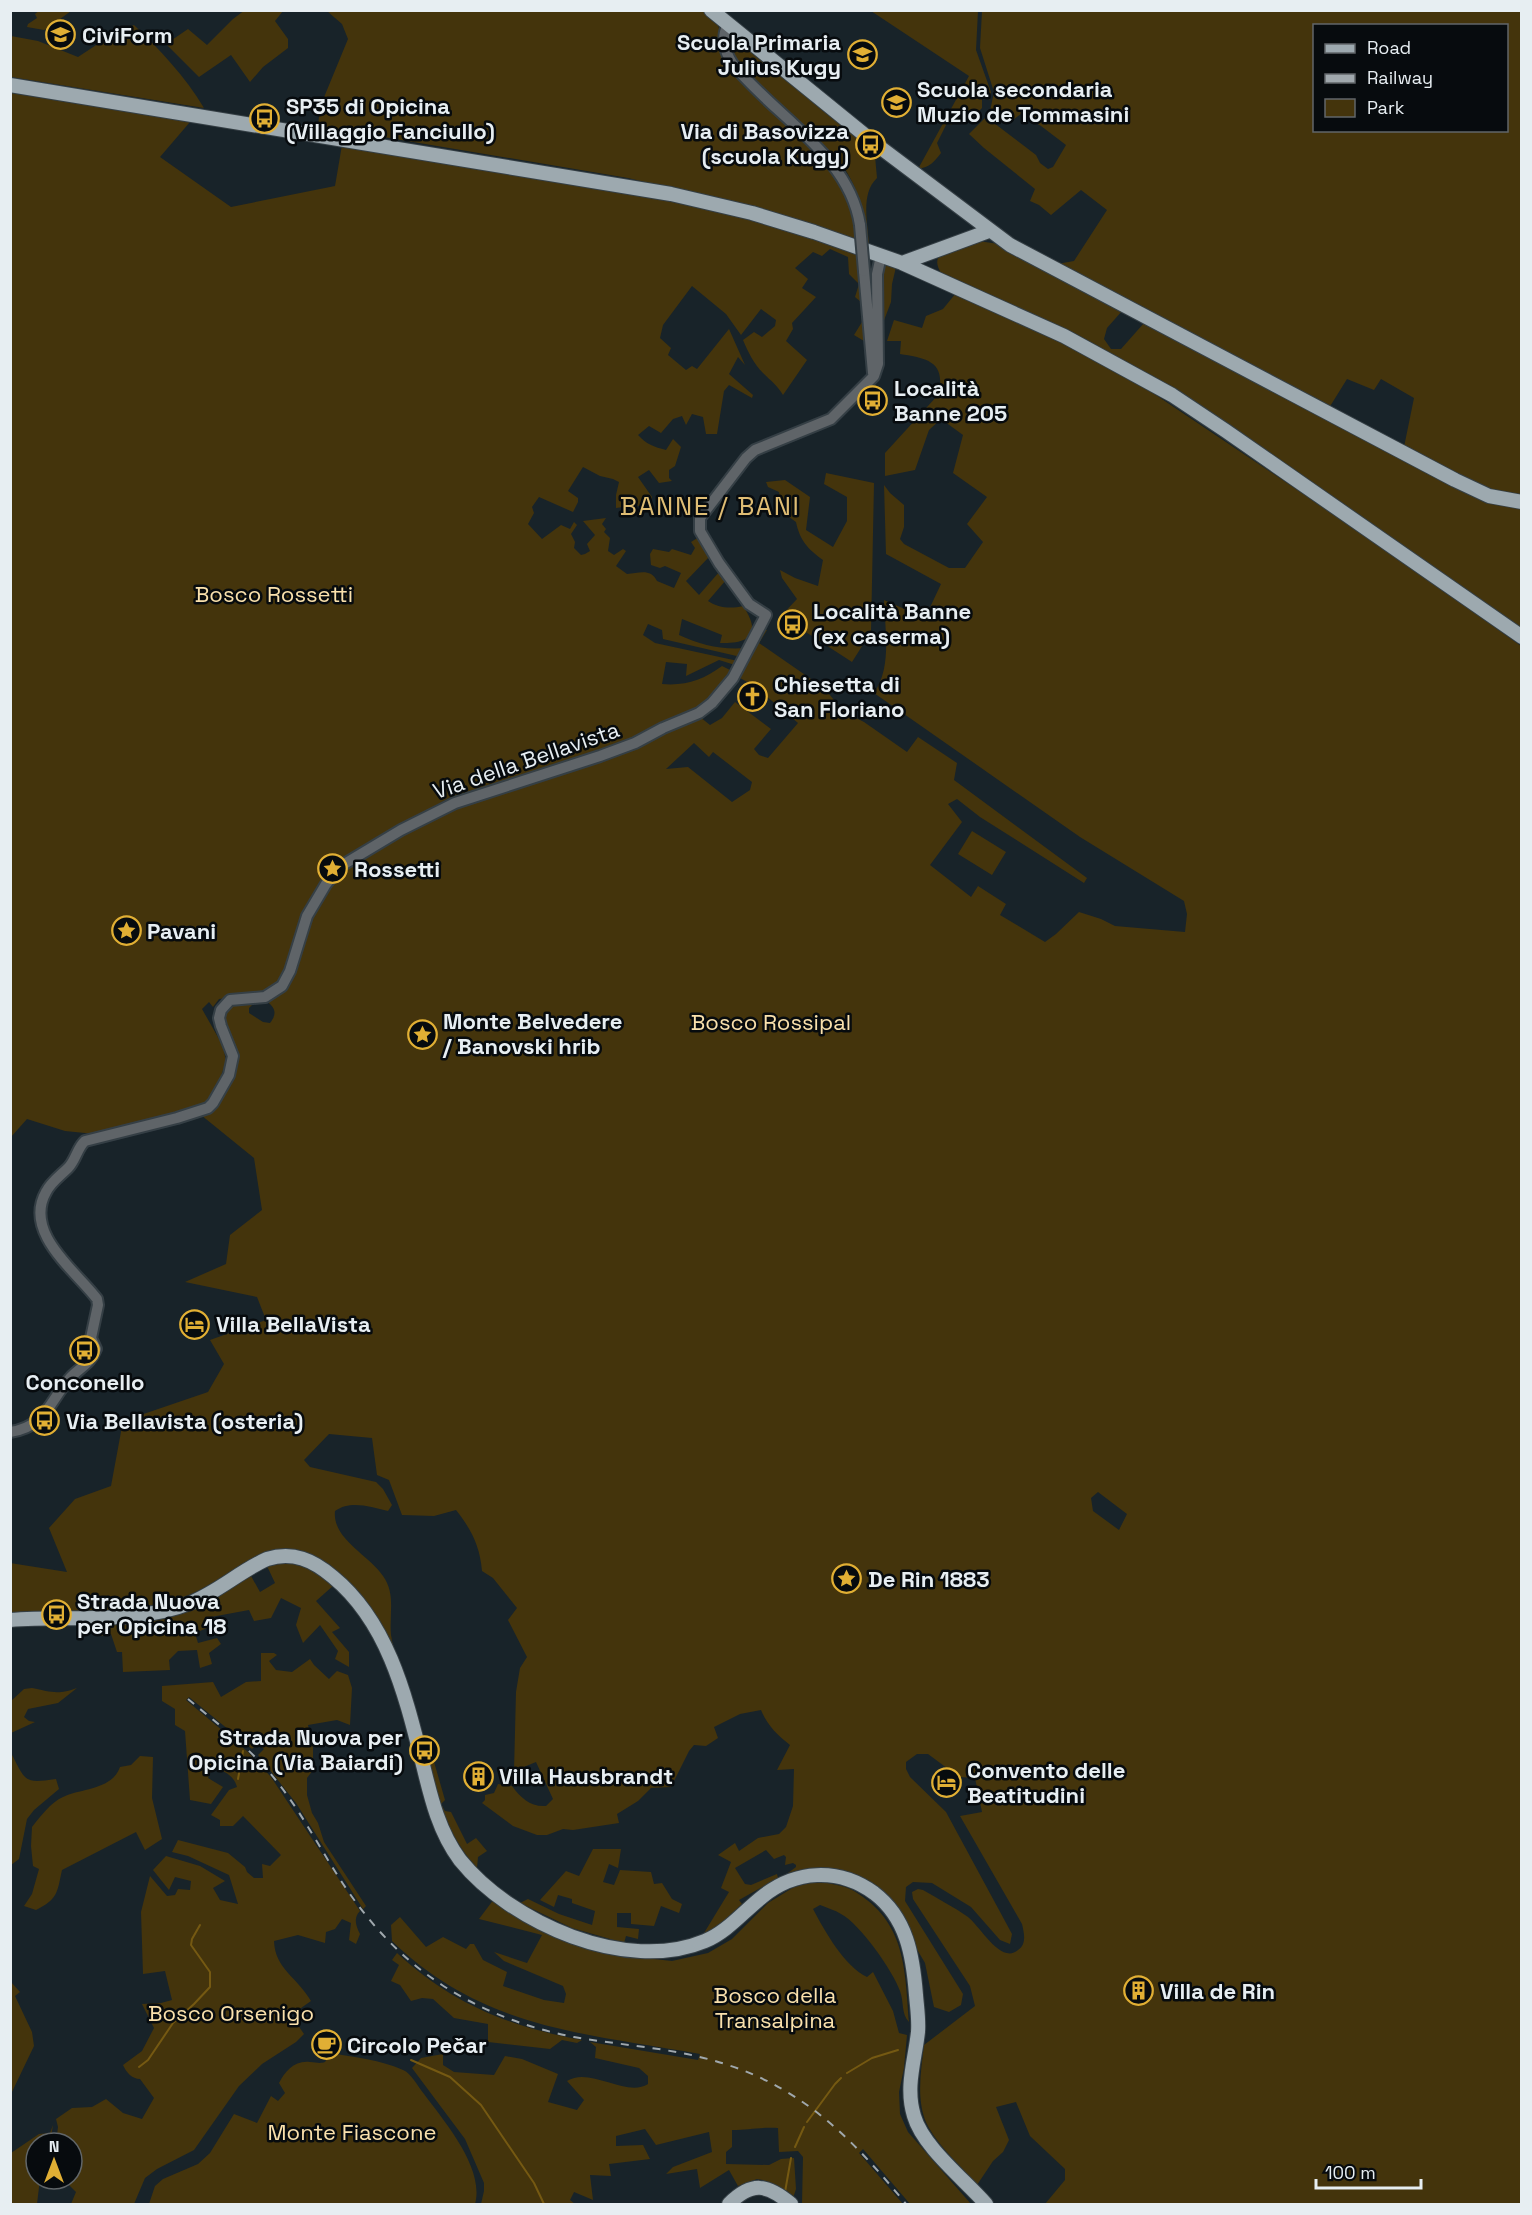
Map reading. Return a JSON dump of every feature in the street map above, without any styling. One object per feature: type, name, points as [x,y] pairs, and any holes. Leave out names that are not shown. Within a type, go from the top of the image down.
[{"type":"main road","points":[[711,10],[878,145],[1010,245],[1455,480],[1490,496],[1521,502]]},
{"type":"main road","points":[[10,86],[671,194],[752,213],[902,263],[1064,336],[1172,395],[1226,430],[1521,638]]},
{"type":"main road","points":[[902,263],[989,231]]},
{"type":"main road","points":[[10,1620],[117,1617],[162,1611],[200,1599],[267,1559],[279,1555],[296,1556],[315,1564],[338,1581],[356,1599],[373,1625],[391,1657],[405,1695],[432,1801],[447,1839],[464,1864],[481,1881],[526,1914],[574,1937],[598,1945],[628,1951],[659,1952],[689,1947],[714,1937],[773,1889],[796,1878],[808,1875],[830,1875],[855,1882],[871,1891],[884,1901],[896,1916],[911,1949],[918,2029],[911,2070],[910,2093],[915,2120],[932,2147],[986,2205]]},
{"type":"main road","points":[[729,2205],[742,2192],[755,2188],[771,2191],[792,2205]]},
{"type":"street","points":[[728,24],[724,41],[727,55],[732,63],[840,173],[854,198],[860,225],[871,365],[874,376]]},
{"type":"street","points":[[874,376],[878,360],[876,290],[881,256]]},
{"type":"street","name":"Via della Bellavista","points":[[10,1432],[29,1426],[49,1411],[71,1377],[89,1363],[96,1349],[91,1338],[98,1305],[97,1299],[55,1251],[46,1234],[41,1212],[46,1190],[70,1166],[82,1144],[92,1138],[118,1134],[177,1118],[208,1108],[213,1103],[229,1075],[233,1056],[220,1026],[221,1010],[230,1000],[266,997],[282,986],[290,971],[307,916],[326,884],[341,866],[401,830],[454,803],[635,743],[699,713],[712,703],[733,678],[766,615],[749,604],[719,563],[700,531],[700,518],[740,465],[755,450],[831,418],[874,376]]},
{"type":"green space","points":[[40,10],[71,11],[44,30],[27,27],[37,18],[35,14]]},
{"type":"green space","points":[[245,10],[283,11],[275,21],[288,39],[288,48],[263,67],[250,82],[231,55],[199,77],[166,44],[188,29],[207,45]]},
{"type":"green space","points":[[327,11],[703,11],[717,23],[720,31],[719,48],[727,66],[812,150],[842,185],[850,204],[854,225],[865,224],[858,195],[845,169],[737,61],[730,47],[730,36],[734,35],[869,143],[875,156],[877,178],[868,192],[869,245],[763,210],[628,178],[318,126],[320,107],[348,39],[342,24]]},
{"type":"green space","points":[[871,11],[978,11],[976,50],[991,92],[989,101],[988,93],[983,85],[978,89],[982,94],[982,108],[968,122],[958,118],[951,125],[948,121],[937,143],[941,153],[926,167],[918,169],[969,76]]},
{"type":"green space","points":[[982,11],[1521,11],[1521,496],[1488,489],[1404,447],[1414,398],[1381,379],[1374,390],[1347,379],[1329,408],[1057,264],[1074,261],[1107,210],[1081,190],[1051,215],[1030,201],[1035,189],[969,134],[986,117],[1036,155],[1040,163],[1048,169],[1053,167],[1066,145],[1021,114],[1007,124],[990,111],[994,92],[980,48]]},
{"type":"green space","points":[[134,25],[172,64],[204,108],[11,77],[11,36],[38,41],[78,57],[113,34]]},
{"type":"green space","name":"Bosco Rossetti","points":[[11,93],[190,122],[160,157],[231,207],[335,186],[342,145],[656,197],[780,228],[857,254],[866,353],[864,341],[854,335],[862,322],[861,302],[855,297],[859,284],[849,274],[848,257],[830,249],[822,256],[813,252],[795,268],[808,279],[802,288],[816,297],[792,323],[793,329],[786,341],[807,360],[783,395],[757,366],[743,340],[754,332],[762,337],[775,326],[776,320],[761,309],[741,335],[726,314],[692,286],[663,325],[660,338],[671,348],[668,355],[686,370],[692,366],[697,369],[729,329],[745,365],[738,357],[729,374],[753,395],[752,398],[729,385],[724,391],[717,434],[706,434],[703,417],[692,414],[686,425],[682,416],[673,419],[661,433],[649,426],[638,435],[647,443],[662,449],[666,450],[673,439],[681,447],[675,466],[669,470],[669,478],[672,481],[659,483],[649,470],[638,477],[652,497],[647,511],[637,505],[616,508],[619,482],[583,467],[568,491],[578,498],[573,512],[539,497],[532,507],[534,513],[528,524],[542,539],[561,525],[570,529],[574,522],[577,525],[571,534],[575,542],[574,548],[581,555],[590,551],[587,544],[595,535],[583,521],[606,518],[602,524],[606,529],[604,532],[610,538],[608,551],[614,555],[623,549],[626,551],[616,566],[627,574],[640,572],[651,574],[657,581],[674,588],[681,573],[665,566],[660,568],[651,565],[650,554],[653,549],[669,552],[672,549],[691,555],[695,548],[691,542],[699,537],[709,557],[686,581],[699,595],[720,571],[726,580],[708,601],[725,607],[743,606],[752,624],[752,630],[750,635],[739,642],[720,643],[722,635],[682,619],[679,635],[711,646],[746,648],[741,657],[663,639],[662,630],[648,624],[643,635],[655,643],[738,661],[735,665],[719,660],[686,676],[687,664],[666,662],[662,684],[694,681],[722,666],[734,672],[694,715],[618,745],[451,797],[355,850],[329,874],[316,890],[304,911],[296,932],[285,973],[276,984],[263,993],[219,999],[213,1007],[209,1002],[202,1009],[223,1046],[226,1061],[218,1085],[209,1100],[198,1108],[95,1134],[65,1131],[27,1119],[11,1137]]},
{"type":"green space","points":[[978,241],[999,244],[1122,311],[1107,328],[1104,339],[1111,349],[1121,349],[1144,323],[1521,507],[1521,629],[1194,401],[1076,334],[941,273],[937,263],[941,254]]},
{"type":"green space","points":[[889,264],[896,267],[891,302],[883,323],[884,267]]},
{"type":"green space","name":"Bosco Rossipal","points":[[956,293],[1057,340],[1138,383],[1375,542],[1521,646],[1521,2204],[1045,2204],[1065,2180],[1065,2169],[1030,2136],[1016,2102],[996,2107],[1009,2140],[1003,2152],[993,2161],[977,2185],[934,2136],[922,2109],[920,2087],[924,2045],[975,2006],[970,1986],[913,1899],[912,1892],[918,1889],[923,1890],[963,1913],[998,1949],[1011,1953],[1023,1945],[1022,1924],[960,1816],[982,1812],[975,1778],[959,1777],[928,1754],[917,1754],[906,1762],[906,1769],[910,1777],[946,1812],[1012,1934],[1010,1944],[1000,1940],[971,1907],[932,1883],[913,1882],[906,1887],[905,1901],[963,1994],[961,2005],[949,2012],[934,2007],[925,1963],[900,1913],[879,1888],[830,1870],[789,1876],[788,1873],[796,1865],[793,1863],[785,1865],[784,1855],[774,1859],[766,1850],[735,1868],[745,1884],[751,1885],[777,1874],[778,1878],[739,1900],[742,1904],[713,1931],[701,1938],[729,1892],[721,1888],[731,1862],[718,1855],[735,1843],[739,1851],[758,1838],[779,1834],[786,1827],[793,1806],[794,1769],[777,1770],[790,1745],[773,1729],[761,1710],[740,1714],[714,1727],[718,1738],[706,1746],[694,1745],[671,1787],[651,1788],[638,1801],[617,1814],[619,1823],[573,1830],[563,1829],[547,1835],[537,1835],[513,1826],[482,1803],[485,1795],[494,1793],[498,1784],[512,1786],[522,1798],[535,1805],[546,1806],[553,1799],[536,1762],[514,1771],[516,1692],[520,1668],[527,1657],[508,1620],[517,1608],[493,1578],[482,1571],[474,1538],[456,1510],[434,1516],[402,1515],[389,1480],[377,1475],[372,1438],[329,1434],[304,1460],[310,1467],[376,1482],[392,1505],[388,1511],[354,1505],[335,1511],[339,1530],[377,1568],[387,1583],[391,1597],[391,1635],[398,1662],[361,1597],[278,1550],[253,1559],[196,1592],[164,1603],[99,1611],[11,1614],[10,1563],[67,1572],[49,1528],[75,1499],[111,1486],[123,1421],[208,1392],[224,1364],[210,1340],[266,1320],[257,1297],[185,1282],[226,1264],[230,1235],[262,1210],[254,1158],[201,1115],[235,1068],[221,1017],[231,1003],[256,1001],[249,1008],[249,1013],[263,1022],[270,1023],[275,1013],[271,1005],[264,1000],[282,991],[318,902],[346,866],[453,806],[655,736],[700,717],[710,725],[722,718],[735,702],[771,729],[754,749],[759,755],[768,758],[798,723],[753,685],[738,677],[762,629],[767,630],[759,643],[824,688],[844,712],[864,722],[907,752],[918,737],[957,763],[954,780],[1087,878],[1084,883],[980,817],[957,799],[948,804],[962,822],[930,865],[971,897],[978,886],[1006,904],[1000,915],[1045,942],[1079,912],[1115,926],[1185,932],[1187,914],[1184,901],[1080,837],[874,693],[880,683],[885,660],[884,600],[925,618],[941,584],[886,554],[884,485],[904,505],[904,527],[900,539],[904,544],[949,568],[965,568],[983,542],[967,524],[987,497],[953,473],[963,435],[941,419],[929,430],[915,470],[885,476],[885,453],[938,395],[940,384],[940,375],[933,364],[919,357],[900,354],[901,341],[887,341],[894,320],[922,328],[926,316],[943,309]],"holes":[[[694,743],[709,757],[713,752],[752,782],[750,790],[732,802],[688,767],[666,769]],[[1098,1492],[1127,1514],[1119,1530],[1093,1511],[1091,1498]]]},
{"type":"green space","points":[[826,473],[874,483],[871,632],[852,662],[781,616],[797,599],[782,578],[780,570],[818,586],[823,560],[805,544],[796,522],[782,512],[779,492],[768,487],[766,482],[785,480],[810,497],[806,530],[833,547],[847,521],[847,497],[824,484]]},
{"type":"green space","points":[[972,831],[1006,852],[992,875],[958,854]]},
{"type":"green space","points":[[291,1561],[303,1564],[334,1585],[316,1601],[340,1628],[332,1632],[349,1652],[349,1667],[335,1659],[338,1651],[320,1625],[303,1643],[296,1625],[301,1608],[281,1598],[271,1618],[254,1621],[249,1610],[211,1617],[212,1626],[195,1633],[198,1643],[217,1638],[221,1644],[209,1653],[212,1664],[200,1668],[197,1650],[178,1651],[169,1660],[170,1670],[123,1672],[122,1652],[117,1652],[111,1634],[100,1636],[92,1630],[89,1623],[163,1615],[205,1605],[251,1576],[260,1592],[275,1583],[267,1566],[275,1562]]},
{"type":"green space","name":"Bosco Orsenigo","points":[[261,1653],[277,1655],[269,1661],[276,1670],[292,1672],[310,1659],[329,1679],[337,1671],[348,1675],[352,1688],[350,1725],[337,1720],[308,1725],[313,1748],[313,1770],[307,1778],[307,1795],[324,1842],[366,1906],[363,1909],[296,1803],[258,1755],[264,1749],[258,1743],[252,1749],[189,1697],[186,1700],[248,1752],[271,1777],[360,1911],[356,1925],[360,1934],[356,1944],[349,1940],[351,1923],[342,1919],[335,1929],[326,1932],[325,1943],[298,1935],[274,1941],[275,1951],[282,1966],[311,2001],[291,2015],[304,2034],[296,2042],[262,2064],[239,2086],[194,2150],[157,2169],[145,2178],[134,2204],[71,2204],[75,2191],[84,2191],[84,2131],[58,2131],[56,2119],[72,2108],[92,2107],[106,2099],[123,2113],[142,2119],[154,2098],[140,2079],[130,2075],[123,2065],[142,2051],[154,2028],[142,2004],[172,2000],[165,1971],[143,1974],[141,1912],[150,1876],[167,1896],[175,1895],[178,1889],[190,1890],[191,1881],[175,1877],[169,1890],[153,1870],[166,1856],[200,1866],[225,1881],[213,1888],[220,1900],[238,1904],[229,1875],[188,1856],[172,1852],[178,1840],[228,1853],[254,1878],[263,1878],[262,1864],[270,1866],[281,1855],[243,1816],[233,1826],[220,1826],[220,1820],[211,1815],[229,1790],[237,1787],[231,1776],[213,1766],[208,1778],[223,1787],[211,1804],[190,1800],[185,1731],[175,1725],[175,1709],[162,1701],[162,1686],[213,1682],[221,1697],[246,1682],[261,1681]]},
{"type":"green space","points":[[77,1688],[58,1703],[28,1709],[24,1717],[35,1722],[11,1733],[11,1701],[24,1689],[59,1692]]},
{"type":"green space","points":[[422,1733],[428,1741],[445,1800],[441,1804],[445,1811],[451,1812],[467,1844],[476,1838],[487,1851],[478,1857],[477,1868],[455,1837],[440,1805]]},
{"type":"green space","points":[[11,1753],[27,1778],[37,1781],[56,1779],[59,1789],[27,1819],[19,1859],[11,1865]]},
{"type":"green space","points":[[140,1756],[153,1757],[152,1798],[162,1839],[145,1850],[136,1832],[62,1870],[53,1899],[43,1906],[36,1910],[24,1906],[32,1894],[39,1869],[33,1866],[32,1827],[54,1802],[103,1784],[116,1775],[120,1767],[131,1765]]},
{"type":"green space","points":[[593,1849],[621,1849],[618,1868],[609,1864],[603,1882],[614,1885],[620,1870],[651,1872],[654,1884],[662,1883],[672,1899],[682,1904],[679,1913],[661,1906],[654,1926],[631,1924],[631,1913],[617,1913],[617,1927],[639,1929],[638,1939],[626,1936],[624,1943],[572,1928],[520,1903],[528,1899],[559,1914],[592,1925],[595,1911],[572,1903],[572,1899],[558,1895],[554,1907],[540,1900],[566,1871],[579,1876]]},
{"type":"green space","name":"Bosco della Transalpina","points":[[818,1881],[854,1891],[871,1903],[884,1917],[893,1932],[904,1965],[909,2022],[896,1982],[866,1937],[849,1919],[839,1913],[820,1905],[813,1909],[843,1957],[867,1977],[873,1972],[893,2011],[899,2033],[907,2035],[899,2092],[900,2114],[908,2132],[971,2204],[910,2204],[863,2149],[859,2153],[903,2204],[802,2204],[803,2157],[798,2151],[779,2152],[778,2128],[772,2128],[732,2130],[732,2147],[726,2152],[726,2164],[769,2165],[781,2159],[794,2158],[796,2189],[793,2198],[763,2180],[757,2179],[738,2186],[729,2170],[700,2188],[697,2169],[666,2174],[673,2167],[712,2152],[709,2132],[656,2145],[645,2129],[616,2136],[616,2146],[643,2145],[650,2159],[609,2164],[611,2176],[590,2175],[593,2200],[574,2192],[570,2200],[575,2204],[481,2204],[484,2183],[465,2139],[412,2068],[421,2058],[443,2054],[443,2065],[454,2072],[494,2075],[505,2056],[522,2059],[558,2074],[548,2102],[577,2110],[584,2100],[567,2081],[576,2077],[597,2079],[629,2087],[648,2084],[648,2076],[639,2068],[595,2058],[596,2047],[590,2042],[698,2060],[700,2054],[575,2032],[536,2023],[499,2010],[462,1993],[427,1970],[392,1941],[391,1925],[400,1917],[426,1947],[443,1937],[466,1949],[470,1944],[474,1944],[483,1960],[507,1972],[503,1986],[544,2000],[564,2003],[566,1994],[563,1986],[504,1961],[494,1952],[527,1963],[542,1935],[479,1919],[494,1899],[627,1956],[672,1961],[708,1953],[732,1939],[768,1903],[794,1887]]},
{"type":"green space","points":[[397,1953],[439,1986],[483,2011],[530,2028],[582,2040],[577,2043],[562,2040],[550,2049],[488,2042],[488,2024],[454,2018],[433,1999],[422,1998],[411,2001],[400,1985],[391,1981],[399,1965],[392,1960]]},
{"type":"green space","points":[[11,1982],[20,1992],[15,1996],[32,2032],[34,2046],[11,2094]]},
{"type":"green space","name":"Monte Fiascone","points":[[330,2053],[386,2064],[409,2074],[452,2131],[469,2160],[474,2175],[475,2204],[149,2204],[155,2186],[163,2179],[198,2164],[210,2153],[234,2114],[257,2123],[271,2096],[278,2101],[285,2093],[279,2083],[287,2071],[300,2063],[325,2062]]},
{"type":"green space","points":[[24,2144],[24,2191],[39,2191],[37,2204],[11,2204],[11,2153]]},
{"type":"waterway","points":[[238,1779],[243,1751]]},
{"type":"waterway","points":[[139,2067],[148,2060],[173,2023],[210,1987],[210,1972],[191,1945],[200,1925]]},
{"type":"waterway","points":[[847,2073],[872,2058],[898,2050]]},
{"type":"waterway","points":[[411,2060],[450,2077],[481,2105],[534,2183],[544,2204]]},
{"type":"waterway","points":[[807,2122],[841,2078]]},
{"type":"waterway","points":[[795,2147],[804,2127]]},
{"type":"waterway","points":[[785,2192],[791,2158]]},
{"type":"railway","points":[[188,1699],[235,1738],[268,1771],[294,1805],[338,1876],[371,1922],[397,1950],[426,1974],[473,2003],[539,2029],[709,2059],[756,2076],[782,2089],[828,2121],[868,2160],[906,2204]]},
{"type":"place","name":"CiviForm","points":[[61,35]]},
{"type":"place","name":"Scuola Primaria Julius Kugy","points":[[862,55]]},
{"type":"place","name":"Scuola secondaria Muzio de Tommasini","points":[[896,102]]},
{"type":"place","name":"SP35 di Opicina (Villaggio Fanciullo)","points":[[265,119]]},
{"type":"place","name":"Via di Basovizza (scuola Kugy)","points":[[870,144]]},
{"type":"place","name":"Località Banne 205","points":[[873,401]]},
{"type":"place","name":"Località Banne (ex caserma)","points":[[792,624]]},
{"type":"place","name":"Chiesetta di San Floriano","points":[[753,697]]},
{"type":"place","name":"Rossetti","points":[[333,869]]},
{"type":"place","name":"Pavani","points":[[126,931]]},
{"type":"place","name":"Monte Belvedere / Banovski hrib","points":[[422,1034]]},
{"type":"place","name":"Villa BellaVista","points":[[195,1324]]},
{"type":"place","name":"Conconello","points":[[85,1350]]},
{"type":"place","name":"Via Bellavista (osteria)","points":[[45,1421]]},
{"type":"place","name":"De Rin 1883","points":[[847,1579]]},
{"type":"place","name":"Strada Nuova per Opicina 18","points":[[56,1614]]},
{"type":"place","name":"Strada Nuova per Opicina (Via Baiardi)","points":[[424,1750]]},
{"type":"place","name":"Villa Hausbrandt","points":[[478,1776]]},
{"type":"place","name":"Convento delle Beatitudini","points":[[946,1783]]},
{"type":"place","name":"Villa de Rin","points":[[1139,1991]]},
{"type":"place","name":"Circolo Pečar","points":[[326,2045]]},
{"type":"district","name":"BANNE / BANI","points":[[710,506]]}]
